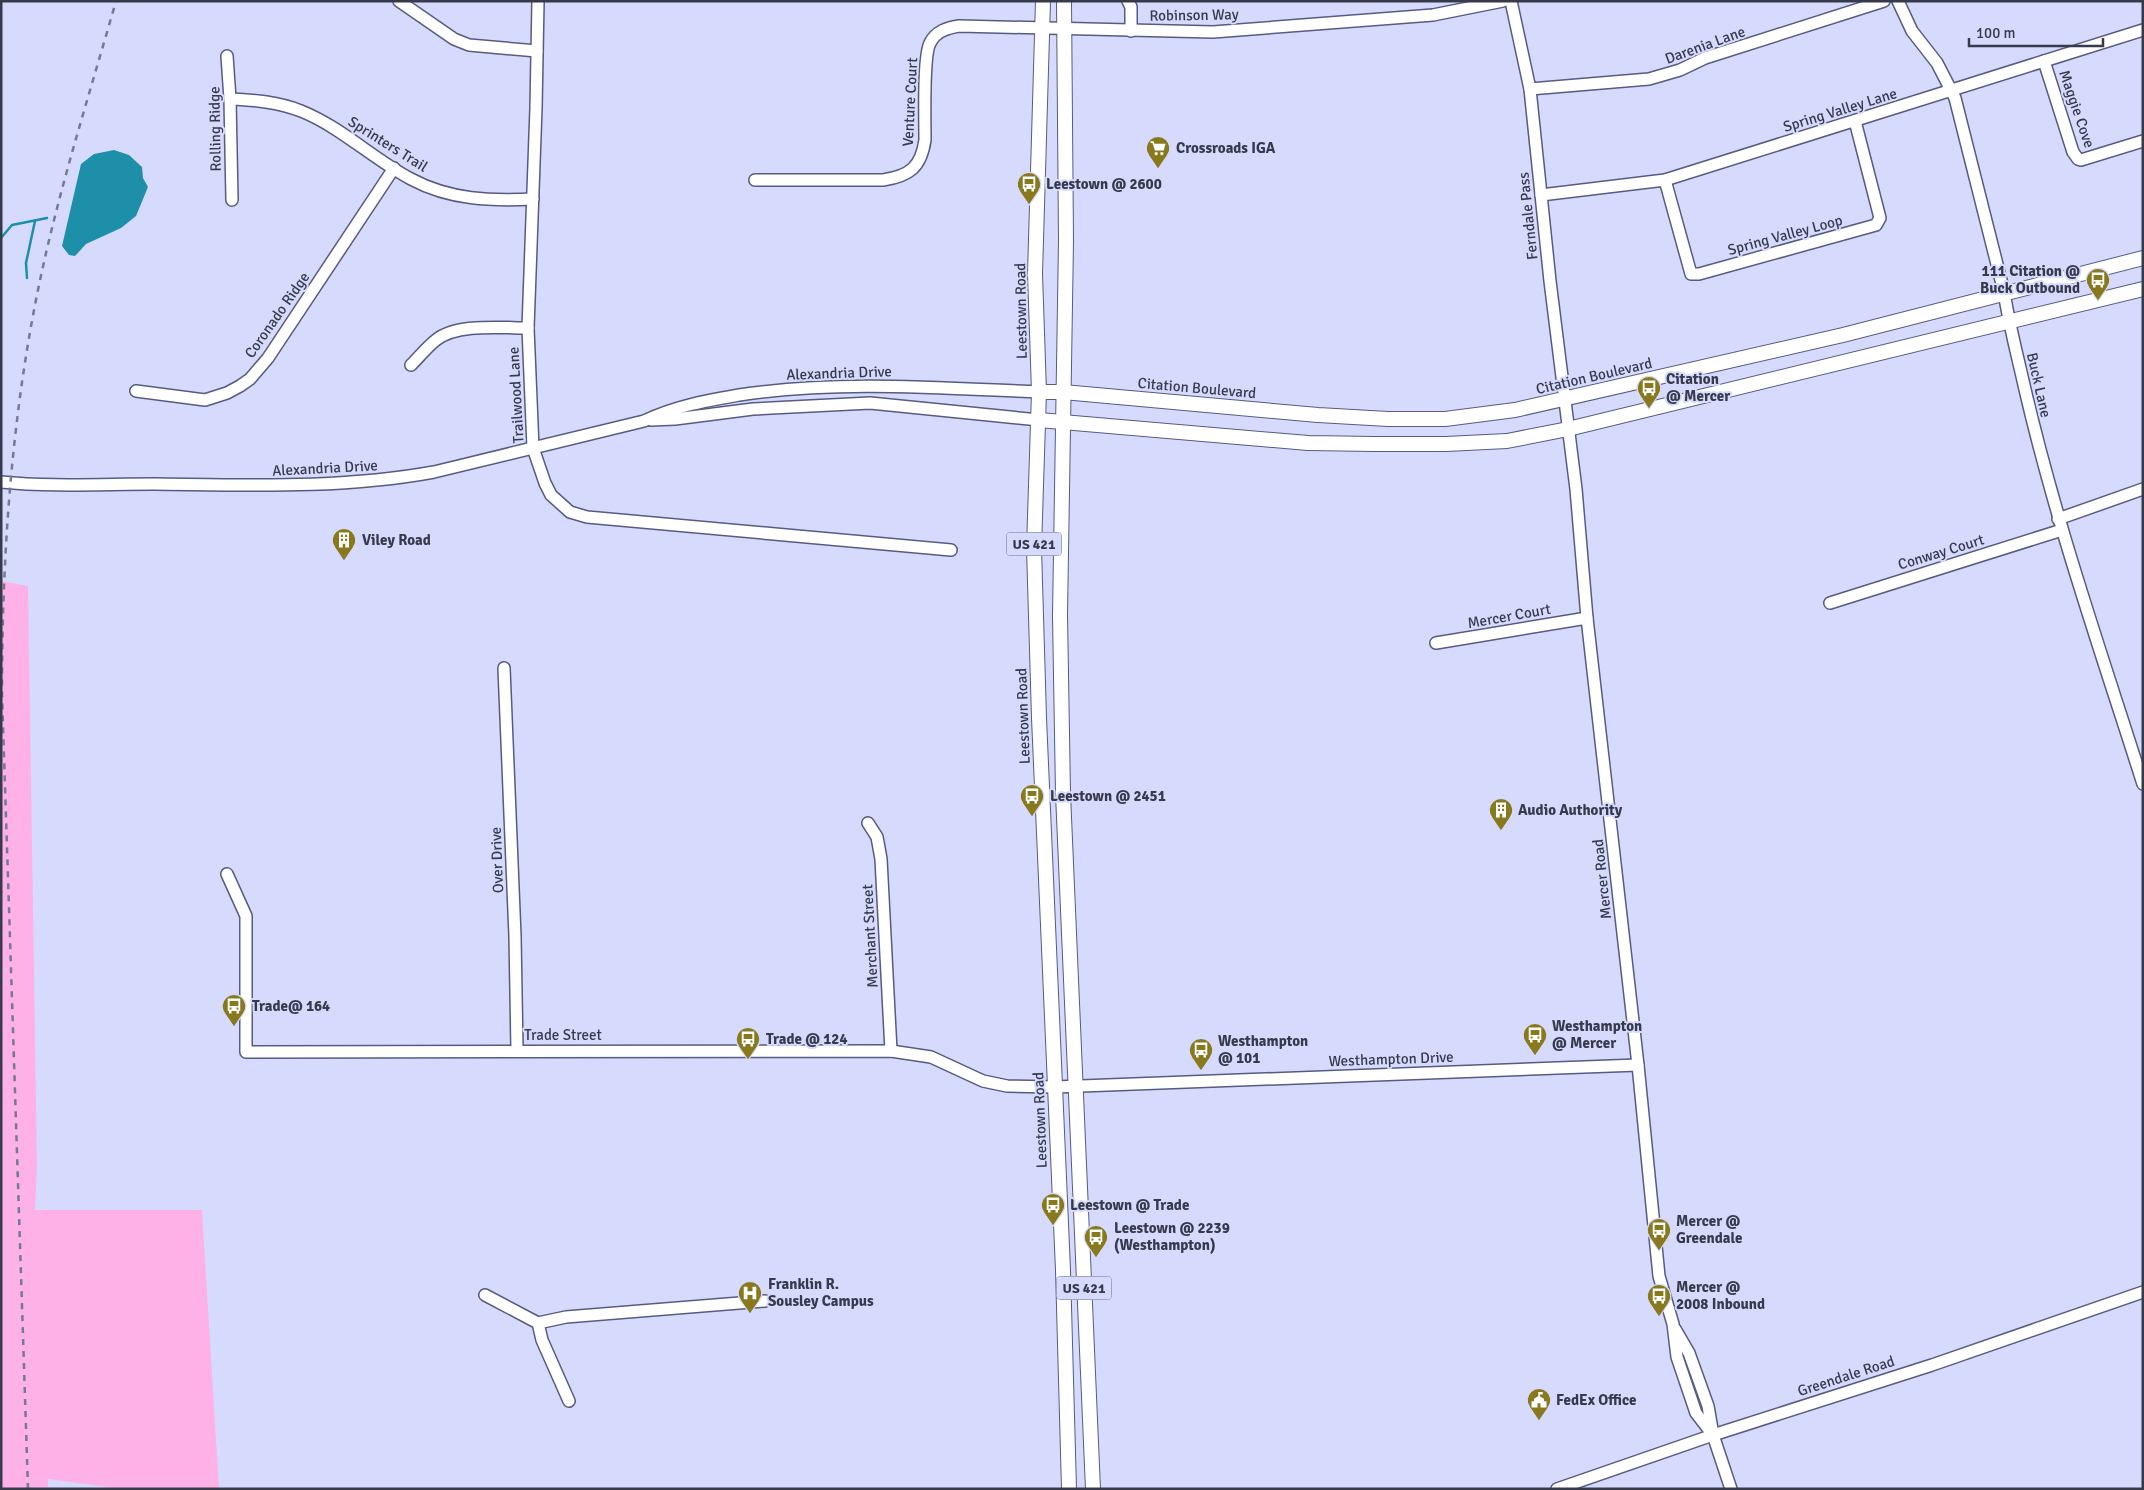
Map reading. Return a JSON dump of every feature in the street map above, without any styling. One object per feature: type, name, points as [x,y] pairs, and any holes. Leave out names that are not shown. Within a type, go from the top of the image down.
[{"type":"main road","name":"Leestown Road","points":[[1044,1],[1035,274],[1039,420],[1034,548],[1039,718],[1063,1270],[1069,1489]]},
{"type":"main road","name":"US 421","points":[[1064,1],[1066,240],[1060,615],[1064,794],[1075,1087],[1093,1489]]},
{"type":"main road","name":"Citation Boulevard","points":[[1039,392],[1064,392],[1318,415],[1388,419],[1445,419],[1515,410],[1565,400],[1843,335],[2004,292],[2143,258]]},
{"type":"main road","points":[[1039,420],[1063,424],[1308,443],[1446,444],[1507,440],[1568,429],[2143,289]]},
{"type":"street","points":[[399,1],[454,39],[469,45],[537,51]]},
{"type":"street","name":"Trailwood Lane","points":[[538,1],[528,328],[533,448],[551,495],[570,512],[588,517],[951,550]]},
{"type":"street","points":[[1128,1],[1131,31]]},
{"type":"street","name":"Robinson Way","points":[[1063,29],[1213,32],[1434,15],[1503,1]]},
{"type":"street","name":"Ferndale Pass","points":[[1511,1],[1530,89],[1568,429]]},
{"type":"street","name":"Darenia Lane","points":[[1530,89],[1649,79],[1664,76],[1705,58],[1884,1]]},
{"type":"street","name":"Buck Lane","points":[[1898,1],[1912,31],[1937,63],[1953,90],[2004,292],[2009,322],[2034,428],[2058,519],[2143,784]]},
{"type":"street","name":"Venture Court","points":[[755,180],[883,180],[899,178],[910,172],[918,163],[922,154],[925,140],[927,55],[930,43],[935,36],[950,27],[959,26],[1063,29]]},
{"type":"street","name":"Spring Valley Lane","points":[[1541,195],[1665,180],[2143,30]]},
{"type":"street","name":"Rolling Ridge","points":[[227,56],[230,99],[232,200]]},
{"type":"street","name":"Maggie Cove","points":[[2044,61],[2073,152],[2078,159],[2081,160],[2143,141]]},
{"type":"street","name":"Sprinters Trail","points":[[230,99],[267,101],[301,111],[326,124],[411,179],[451,194],[490,201],[533,199]]},
{"type":"street","name":"Spring Valley Loop","points":[[1665,180],[1691,274],[1700,274],[1876,225],[1880,218],[1855,121]]},
{"type":"street","name":"Coronado Ridge","points":[[136,391],[205,400],[227,393],[250,379],[268,358],[394,168]]},
{"type":"street","points":[[411,365],[436,339],[449,333],[480,328],[528,328]]},
{"type":"street","name":"Alexandria Drive","points":[[644,421],[669,409],[713,400],[770,391],[838,386],[1039,392]]},
{"type":"street","name":"Alexandria Drive","points":[[1,482],[275,486],[338,484],[405,477],[644,421],[753,409],[870,403],[1039,420]]},
{"type":"street","name":"Mercer Road","points":[[1568,429],[1587,618],[1638,1065],[1654,1241],[1659,1276],[1673,1324],[1676,1357],[1696,1413],[1713,1435],[1731,1489]]},
{"type":"street","points":[[2058,519],[2143,489]]},
{"type":"street","name":"Conway Court","points":[[1830,603],[2062,530]]},
{"type":"street","name":"Mercer Court","points":[[1436,643],[1587,618]]},
{"type":"street","name":"Over Drive","points":[[504,668],[515,936],[517,1050]]},
{"type":"street","name":"Merchant Street","points":[[868,824],[877,837],[881,859],[891,1050]]},
{"type":"street","name":"Trade Street","points":[[227,874],[246,916],[246,1052],[891,1050],[931,1058],[983,1081],[1007,1086],[1055,1087]]},
{"type":"street","name":"Westhampton Drive","points":[[1055,1087],[1638,1065]]},
{"type":"street","name":"Greendale Road","points":[[1557,1489],[1713,1435],[1932,1365],[2143,1292]]},
{"type":"street","points":[[485,1295],[538,1324],[566,1317],[765,1301]]},
{"type":"street","points":[[538,1324],[542,1340],[569,1401]]},
{"type":"shaded area","points":[[1,581],[28,586],[37,1165],[35,1210],[202,1210],[219,1489],[122,1489],[48,1479],[48,1489],[1,1489]]},
{"type":"water","points":[[114,150],[129,155],[142,167],[143,178],[148,187],[136,216],[121,228],[86,244],[75,256],[69,255],[62,246],[81,164],[94,154]]},
{"type":"waterway","points":[[1,238],[12,225],[47,218]]},
{"type":"waterway","points":[[27,278],[26,263],[35,221]]},
{"type":"railway","points":[[28,1489],[2,694],[6,540],[21,387],[39,285],[65,178],[116,1]]},
{"type":"place","name":"Crossroads IGA","points":[[1158,169]]},
{"type":"place","name":"Leestown @ 2600","points":[[1029,205]]},
{"type":"place","name":"111 Citation @ Buck Outbound","points":[[2098,301]]},
{"type":"place","name":"Citation @ Mercer","points":[[1649,409]]},
{"type":"place","name":"Viley Road","points":[[344,561]]},
{"type":"place","name":"Leestown @ 2451","points":[[1032,817]]},
{"type":"place","name":"Audio Authority","points":[[1501,831]]},
{"type":"place","name":"Trade@ 164","points":[[234,1027]]},
{"type":"place","name":"Westhampton @ Mercer","points":[[1535,1056]]},
{"type":"place","name":"Trade @ 124","points":[[748,1060]]},
{"type":"place","name":"Westhampton @ 101","points":[[1201,1071]]},
{"type":"place","name":"Leestown @ Trade","points":[[1053,1226]]},
{"type":"place","name":"Mercer @ Greendale","points":[[1659,1251]]},
{"type":"place","name":"Leestown @ 2239 (Westhampton)","points":[[1096,1258]]},
{"type":"place","name":"Franklin R. Sousley Campus","points":[[750,1314]]},
{"type":"place","name":"Mercer @ 2008 Inbound","points":[[1659,1317]]},
{"type":"place","name":"FedEx Office","points":[[1539,1421]]}]
